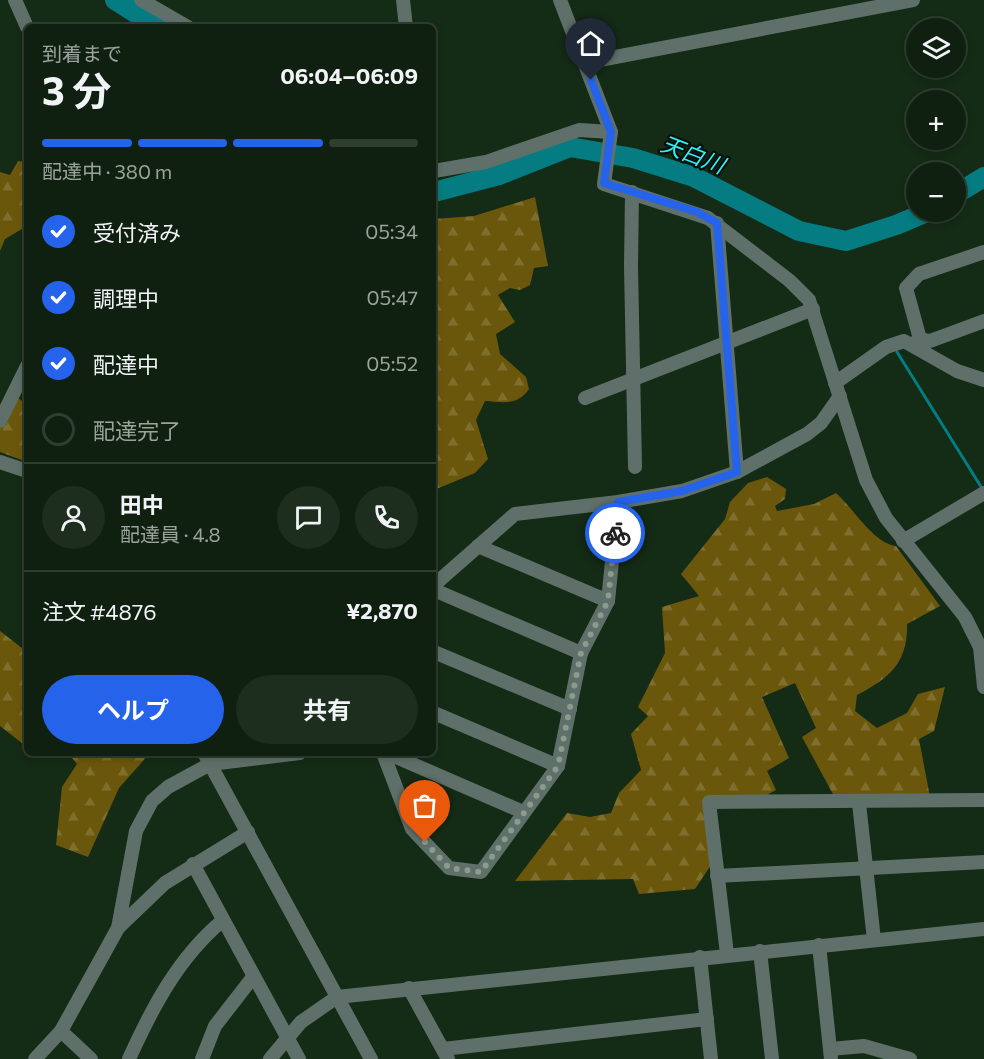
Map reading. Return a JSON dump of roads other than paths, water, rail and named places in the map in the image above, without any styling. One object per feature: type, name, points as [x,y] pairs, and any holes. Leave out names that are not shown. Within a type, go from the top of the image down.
[{"type":"street","points":[[15,0],[26,24]]},
{"type":"street","points":[[141,0],[183,24]]},
{"type":"street","points":[[403,0],[406,24]]},
{"type":"street","points":[[560,0],[611,132],[604,183],[697,212],[717,223],[790,281],[809,300],[866,480],[876,501],[903,541],[965,616],[980,647],[984,687]]},
{"type":"street","points":[[584,63],[913,0]]},
{"type":"street","points":[[436,171],[486,162],[579,130],[611,132]]},
{"type":"street","points":[[633,192],[635,467]]},
{"type":"street","points":[[717,223],[737,472]]},
{"type":"street","points":[[984,252],[919,274],[906,288],[917,341],[957,371],[984,380]]},
{"type":"street","points":[[585,398],[813,309]]},
{"type":"street","points":[[436,585],[515,514],[618,502],[682,491],[737,472],[807,434],[821,423],[837,390],[886,347],[904,340],[930,340],[984,321]]},
{"type":"street","points":[[0,422],[24,372]]},
{"type":"street","points":[[0,462],[24,470]]},
{"type":"street","points":[[903,541],[984,494]]},
{"type":"street","points":[[386,756],[412,829],[449,868],[481,872],[558,766],[581,653],[608,601],[618,502]]},
{"type":"street","points":[[478,546],[608,601]]},
{"type":"street","points":[[436,588],[581,653]]},
{"type":"street","points":[[436,653],[570,709]]},
{"type":"street","points":[[436,714],[558,766]]},
{"type":"street","points":[[118,928],[136,831],[152,801],[207,758],[244,756]]},
{"type":"street","points":[[392,756],[523,812]]},
{"type":"street","points":[[207,758],[371,1059]]},
{"type":"street","points":[[728,954],[709,802],[859,803],[984,800]]},
{"type":"street","points":[[859,803],[874,940]]},
{"type":"street","points":[[34,1059],[61,1031],[118,928],[165,883],[249,832]]},
{"type":"street","points":[[717,876],[984,862]]},
{"type":"street","points":[[193,864],[299,1059]]},
{"type":"street","points":[[129,1059],[148,1016],[167,983],[192,952],[222,921]]},
{"type":"street","points":[[270,1059],[287,1036],[316,1010],[337,997],[728,954],[984,929]]},
{"type":"street","points":[[819,945],[830,1054],[864,1046],[910,1059]]},
{"type":"street","points":[[760,951],[772,1059]]},
{"type":"street","points":[[700,957],[711,1059]]},
{"type":"street","points":[[202,1059],[215,1026],[253,977]]},
{"type":"street","points":[[409,988],[446,1054],[707,1019]]},
{"type":"street","points":[[61,1031],[91,1059]]},
{"type":"waterway","name":"天白川","points":[[115,0],[153,24]]},
{"type":"waterway","name":"天白川","points":[[436,191],[499,175],[570,147],[633,158],[694,177],[799,231],[846,241],[906,221]]},
{"type":"waterway","name":"天白川","points":[[966,188],[984,177]]},
{"type":"waterway","points":[[897,352],[983,490]]}]
